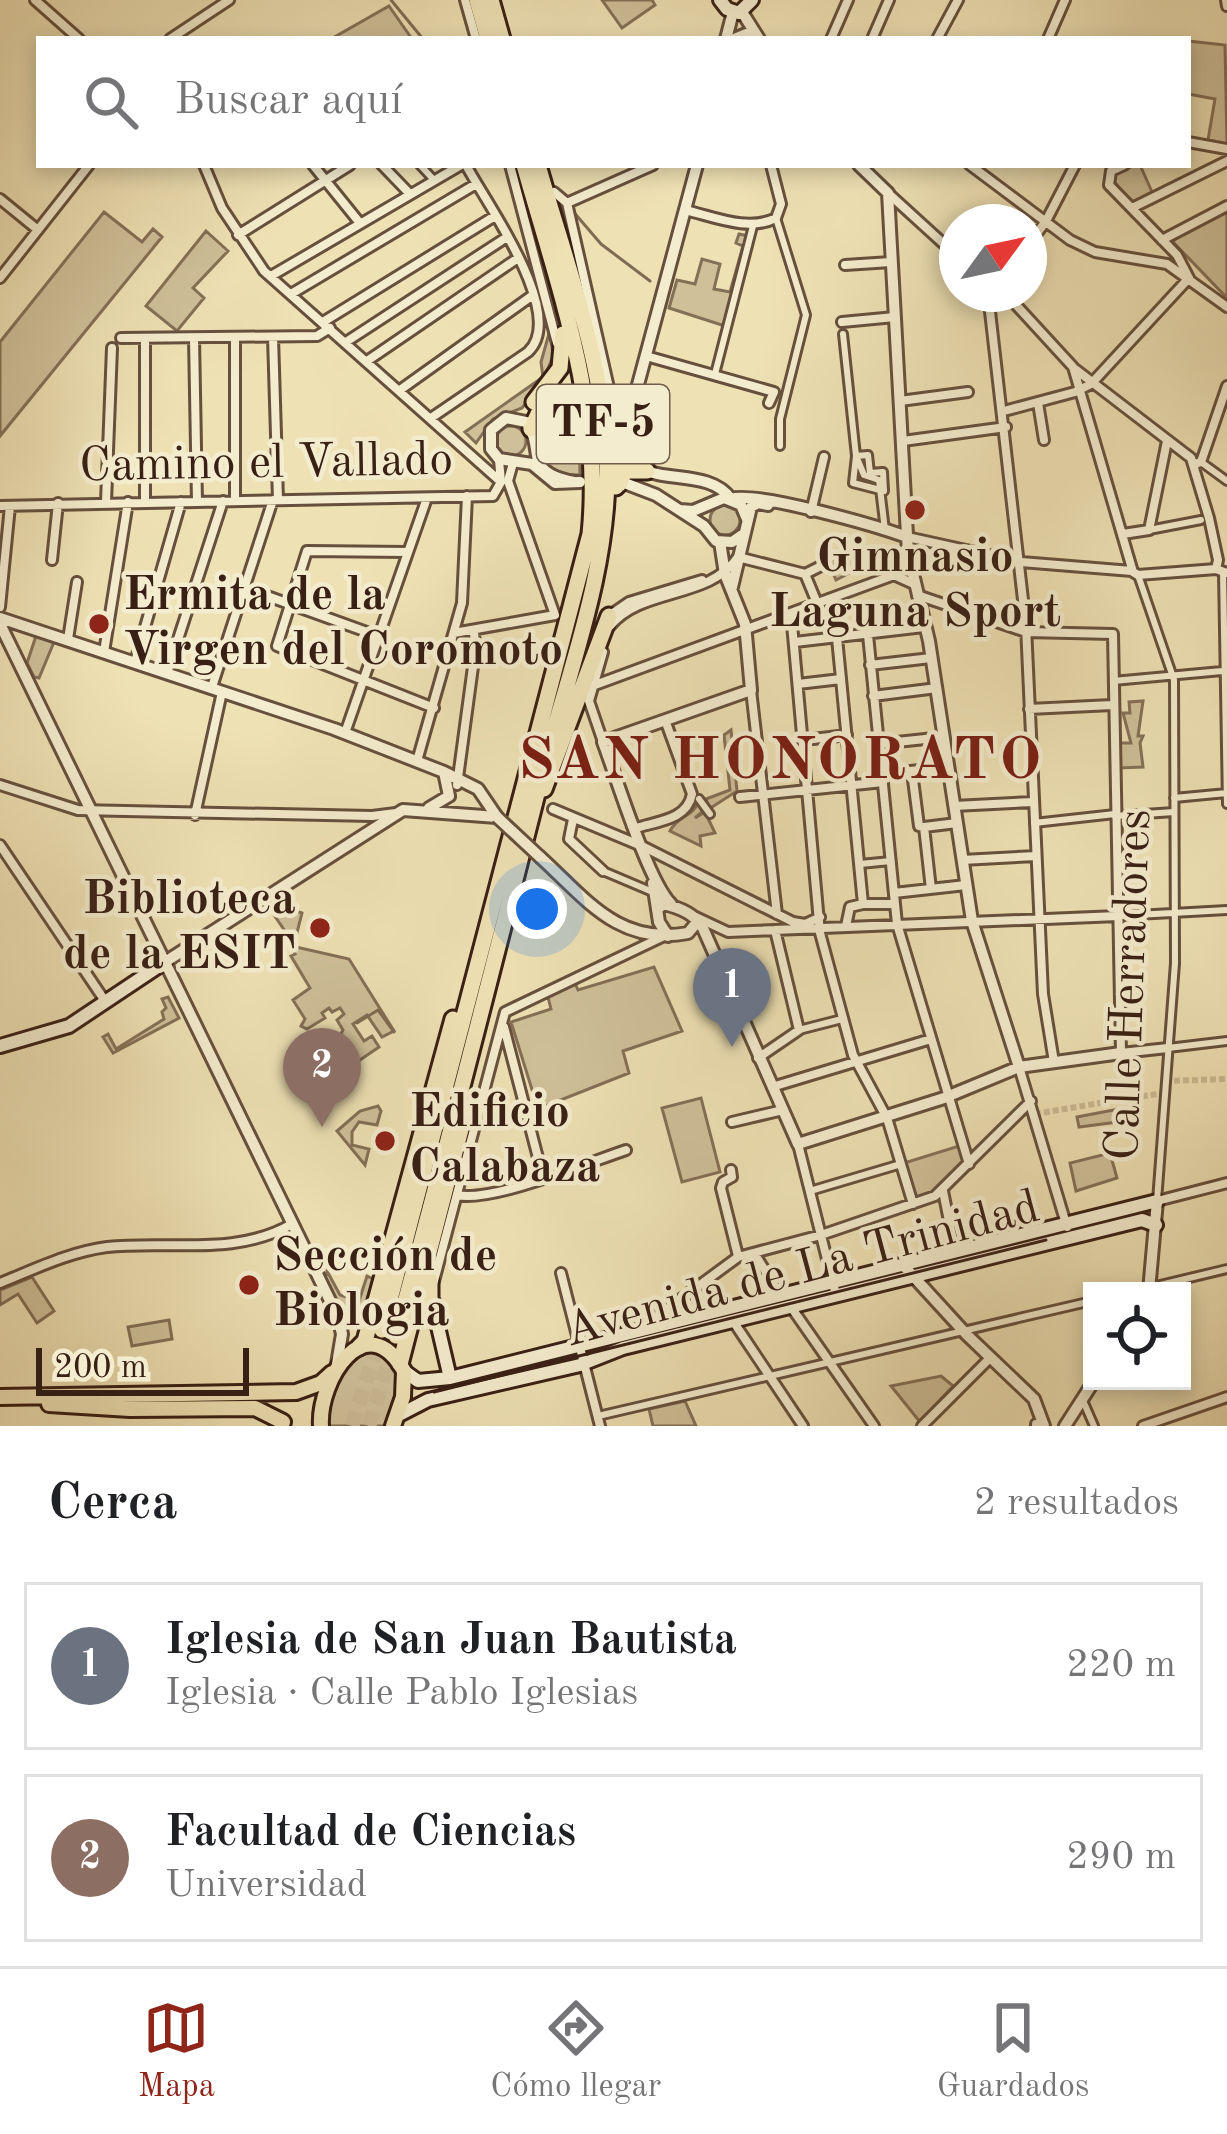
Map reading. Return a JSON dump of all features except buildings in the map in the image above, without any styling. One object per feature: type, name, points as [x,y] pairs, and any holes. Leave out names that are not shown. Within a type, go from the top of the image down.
[{"type":"highway","points":[[477,0],[487,36]]},
{"type":"highway","points":[[491,0],[501,36]]},
{"type":"highway","name":"TF-5","points":[[512,168],[553,268],[583,381],[594,475],[590,534],[468,997],[389,1333],[467,1065],[599,558],[606,515],[607,459],[590,358],[539,168]]},
{"type":"highway","points":[[553,268],[551,292],[583,424],[585,512],[563,617],[563,645]]},
{"type":"highway","points":[[534,403],[560,368],[563,334]]},
{"type":"highway","points":[[524,423],[556,406],[574,413],[583,424]]},
{"type":"highway","points":[[619,490],[625,433]]},
{"type":"highway","points":[[566,686],[598,602],[622,474],[647,471]]},
{"type":"highway","points":[[533,807],[554,770],[609,616]]},
{"type":"highway","points":[[359,1347],[374,1308],[440,1057],[454,1017],[468,997]]},
{"type":"highway","points":[[436,1318],[429,1290],[471,1076],[467,1065]]},
{"type":"highway","points":[[402,1368],[454,1166]]},
{"type":"main road","points":[[720,0],[742,8]]},
{"type":"main road","points":[[0,1046],[47,1035],[165,962]]},
{"type":"main road","name":"Avenida de La Trinidad","points":[[396,1420],[428,1400],[583,1354],[638,1331],[834,1289],[955,1251],[1146,1217],[1157,1201]]},
{"type":"main road","name":"Avenida de La Trinidad","points":[[834,1289],[913,1277],[1068,1231]]},
{"type":"main road","name":"Avenida de La Trinidad","points":[[402,1368],[418,1381],[622,1348],[733,1321],[786,1301]]},
{"type":"main road","points":[[436,1318],[450,1378]]},
{"type":"main road","points":[[2,1397],[296,1392],[321,1383],[359,1347],[380,1348],[402,1368],[405,1388],[396,1420]]},
{"type":"main road","points":[[318,1419],[334,1370]]},
{"type":"main road","points":[[296,1392],[318,1419]]},
{"type":"main road","points":[[2,1397],[95,1408],[255,1408],[284,1422]]},
{"type":"street","points":[[35,0],[76,36]]},
{"type":"street","points":[[175,36],[229,0]]},
{"type":"street","points":[[465,0],[475,36]]},
{"type":"street","points":[[832,36],[848,0]]},
{"type":"street","points":[[873,36],[890,0]]},
{"type":"street","points":[[939,36],[958,0]]},
{"type":"street","points":[[1049,36],[1065,0]]},
{"type":"street","points":[[731,36],[742,8]]},
{"type":"street","points":[[742,8],[756,36]]},
{"type":"street","points":[[1191,143],[1227,149]]},
{"type":"street","points":[[1209,146],[1217,166]]},
{"type":"street","points":[[1132,208],[1227,161]]},
{"type":"street","points":[[0,278],[87,168]]},
{"type":"street","points":[[205,168],[238,236],[270,276],[502,482]]},
{"type":"street","points":[[315,168],[359,222]]},
{"type":"street","points":[[238,236],[346,168]]},
{"type":"street","points":[[385,168],[409,193]]},
{"type":"street","points":[[423,168],[434,180]]},
{"type":"street","points":[[270,276],[458,168]]},
{"type":"street","points":[[431,418],[535,346],[541,323],[518,258],[466,168]]},
{"type":"street","points":[[512,168],[557,345],[553,370],[524,423],[532,449],[554,477],[577,482],[560,484],[517,462],[499,459],[490,444],[495,425],[524,423]]},
{"type":"street","points":[[567,202],[646,168]]},
{"type":"street","points":[[696,168],[625,433],[626,457],[647,471],[811,512]]},
{"type":"street","points":[[772,168],[781,204],[776,218],[806,315],[780,419],[780,446]]},
{"type":"street","points":[[862,168],[939,240]]},
{"type":"street","points":[[974,168],[1023,204]]},
{"type":"street","points":[[1047,219],[1073,168]]},
{"type":"street","points":[[1118,168],[1111,171],[1109,185],[1177,255],[1189,278]]},
{"type":"street","points":[[291,294],[476,184]]},
{"type":"street","points":[[554,192],[567,202],[612,401],[620,410],[632,410]]},
{"type":"street","points":[[888,193],[907,537],[932,658],[972,920],[1068,1231]]},
{"type":"street","points":[[0,199],[38,230]]},
{"type":"street","points":[[1162,240],[1227,206]]},
{"type":"street","points":[[685,210],[753,226],[776,218]]},
{"type":"street","points":[[121,338],[317,336],[495,216]]},
{"type":"street","points":[[1047,222],[1095,252],[1167,265],[1227,307]]},
{"type":"street","points":[[719,375],[753,226]]},
{"type":"street","points":[[346,342],[507,237]]},
{"type":"street","points":[[368,361],[518,258]]},
{"type":"street","points":[[845,265],[892,262]]},
{"type":"street","points":[[1004,411],[1091,383],[1189,278]]},
{"type":"street","points":[[400,390],[533,296]]},
{"type":"street","points":[[990,312],[1021,562],[1044,1005],[1054,1062]]},
{"type":"street","points":[[1023,312],[1091,383],[1227,481]]},
{"type":"street","points":[[842,322],[896,317]]},
{"type":"street","points":[[843,334],[856,455],[853,483],[880,490]]},
{"type":"street","points":[[235,337],[235,501]]},
{"type":"street","points":[[195,815],[217,689],[244,588],[276,500],[273,337]]},
{"type":"street","points":[[194,338],[197,502]]},
{"type":"street","points":[[145,339],[145,502]]},
{"type":"street","points":[[106,502],[112,349]]},
{"type":"street","points":[[646,356],[774,392],[770,403]]},
{"type":"street","points":[[1073,367],[1136,573]]},
{"type":"street","points":[[1227,386],[1198,463],[1222,571],[1225,651],[1219,671],[1225,689],[1227,804]]},
{"type":"street","points":[[900,401],[968,392]]},
{"type":"street","points":[[1038,403],[1044,440]]},
{"type":"street","points":[[903,441],[1006,427]]},
{"type":"street","points":[[1149,530],[1167,441]]},
{"type":"street","points":[[462,446],[473,450],[490,444]]},
{"type":"street","points":[[454,633],[555,615],[508,481],[517,462],[532,449]]},
{"type":"street","points":[[856,455],[863,475],[880,480],[885,530]]},
{"type":"street","points":[[811,512],[824,457]]},
{"type":"street","name":"Camino el Vallado","points":[[5,506],[493,496],[502,482],[499,459]]},
{"type":"street","points":[[693,483],[705,494],[704,526]]},
{"type":"street","points":[[716,485],[744,509],[747,519]]},
{"type":"street","points":[[619,490],[644,488],[704,526],[720,542],[731,542],[744,533]]},
{"type":"street","points":[[417,761],[463,596],[467,496]]},
{"type":"street","points":[[345,734],[427,498]]},
{"type":"street","points":[[672,506],[687,512],[731,499],[778,501]]},
{"type":"street","points":[[167,673],[223,501]]},
{"type":"street","points":[[104,652],[128,502]]},
{"type":"street","points":[[135,662],[181,502]]},
{"type":"street","points":[[731,591],[747,519],[758,502],[1021,562],[1136,573],[1222,571]]},
{"type":"street","points":[[52,560],[58,503]]},
{"type":"street","points":[[0,607],[5,506]]},
{"type":"street","points":[[1123,534],[1201,520]]},
{"type":"street","points":[[720,542],[719,577],[731,591],[746,628],[777,930],[799,1030]]},
{"type":"street","points":[[408,552],[307,551],[278,646],[434,708]]},
{"type":"street","points":[[738,557],[805,574],[823,565]]},
{"type":"street","points":[[738,557],[719,577],[615,619],[589,701],[662,895],[696,919],[728,932],[820,922]]},
{"type":"street","name":"Calle Herradores","points":[[1136,573],[1172,678],[1175,914],[1157,1201],[1146,1217],[1150,1282]]},
{"type":"street","points":[[805,574],[817,603]]},
{"type":"street","points":[[593,686],[894,575],[915,590],[1026,632],[1113,634],[1121,1053]]},
{"type":"street","points":[[609,616],[629,602],[719,577]]},
{"type":"street","points":[[68,639],[76,582]]},
{"type":"street","points":[[244,588],[378,635]]},
{"type":"street","points":[[791,613],[820,922],[843,1018],[887,1118],[914,1204]]},
{"type":"street","points":[[0,621],[217,689],[444,772],[455,786],[487,800],[497,817],[606,917],[632,932],[708,948]]},
{"type":"street","points":[[0,621],[338,1317],[342,1334],[350,1346],[359,1347]]},
{"type":"street","points":[[794,643],[924,627]]},
{"type":"street","points":[[461,813],[455,786],[476,652],[474,630]]},
{"type":"street","points":[[868,635],[897,924],[969,1164]]},
{"type":"street","points":[[837,638],[863,904]]},
{"type":"street","points":[[870,665],[932,658]]},
{"type":"street","points":[[1113,681],[1219,671]]},
{"type":"street","points":[[798,684],[841,679]]},
{"type":"street","points":[[873,696],[937,688]]},
{"type":"street","points":[[603,742],[751,690]]},
{"type":"street","points":[[1029,710],[1112,705]]},
{"type":"street","points":[[665,720],[692,794],[710,814]]},
{"type":"street","points":[[803,740],[848,735]]},
{"type":"street","points":[[878,744],[944,737]]},
{"type":"street","points":[[740,797],[853,785],[948,767]]},
{"type":"street","points":[[913,772],[919,826],[957,824]]},
{"type":"street","points":[[0,785],[78,810],[373,822]]},
{"type":"street","points":[[165,962],[373,822],[441,805],[455,786]]},
{"type":"street","points":[[1174,798],[1227,793]]},
{"type":"street","points":[[636,828],[684,813],[698,799]]},
{"type":"street","points":[[478,814],[487,800]]},
{"type":"street","points":[[954,806],[1034,802]]},
{"type":"street","points":[[426,809],[497,817]]},
{"type":"street","points":[[553,809],[644,847],[800,924],[1227,910]]},
{"type":"street","points":[[1034,823],[1174,812]]},
{"type":"street","points":[[573,818],[568,839],[603,871],[655,892]]},
{"type":"street","points":[[924,827],[931,889]]},
{"type":"street","points":[[0,845],[106,1002]]},
{"type":"street","points":[[962,860],[1036,856]]},
{"type":"street","points":[[860,864],[891,861]]},
{"type":"street","points":[[649,862],[665,936]]},
{"type":"street","points":[[894,892],[966,885]]},
{"type":"street","points":[[658,916],[662,904],[674,906]]},
{"type":"street","points":[[847,926],[850,907],[895,904]]},
{"type":"street","points":[[436,1318],[432,1291],[505,1012],[665,936],[693,930],[696,919]]},
{"type":"street","points":[[696,919],[798,1144],[834,1289]]},
{"type":"street","points":[[632,932],[635,950]]},
{"type":"street","points":[[758,1058],[799,1030],[843,1018]]},
{"type":"street","points":[[503,1026],[543,1177]]},
{"type":"street","points":[[771,1088],[931,1039]]},
{"type":"street","points":[[798,1144],[887,1118],[1019,1067],[1227,1041]]},
{"type":"street","points":[[493,1062],[514,1065]]},
{"type":"street","points":[[638,1331],[738,1257],[821,1235],[943,1191],[1031,1101]]},
{"type":"street","points":[[732,1122],[783,1109]]},
{"type":"street","points":[[458,1195],[470,1198],[626,1150]]},
{"type":"street","points":[[810,1191],[901,1164]]},
{"type":"street","points":[[731,1170],[732,1177],[721,1188],[738,1257]]},
{"type":"street","points":[[1157,1201],[1227,1183]]},
{"type":"street","points":[[943,1191],[955,1251]]},
{"type":"street","points":[[0,1283],[86,1250],[203,1248],[277,1232],[292,1223]]},
{"type":"street","points":[[754,1253],[874,1426]]},
{"type":"street","points":[[903,1265],[1034,1399],[1038,1424]]},
{"type":"street","points":[[438,1267],[452,1268]]},
{"type":"street","points":[[1177,1282],[1227,1269]]},
{"type":"street","points":[[561,1273],[599,1421],[767,1376],[1083,1303]]},
{"type":"street","points":[[338,1317],[347,1323],[362,1323],[374,1308]]},
{"type":"street","points":[[733,1321],[803,1426]]},
{"type":"street","points":[[963,1331],[962,1337],[1031,1403],[1038,1424]]},
{"type":"street","points":[[334,1370],[342,1334]]},
{"type":"street","points":[[922,1426],[987,1361]]},
{"type":"street","points":[[1065,1426],[1088,1390]]},
{"type":"street","points":[[1143,1426],[1227,1396]]},
{"type":"street","points":[[1084,1403],[1094,1426]]},
{"type":"shaded area","points":[[602,0],[652,0],[655,5],[622,28]]},
{"type":"shaded area","points":[[389,6],[410,36],[336,36]]},
{"type":"shaded area","points":[[1191,41],[1225,45],[1227,144],[1208,140],[1215,99],[1191,95]]},
{"type":"shaded area","points":[[1141,168],[1152,192],[1131,204],[1111,177]]},
{"type":"shaded area","points":[[1227,210],[1227,298],[1173,237]]},
{"type":"shaded area","points":[[104,212],[142,242],[153,229],[162,237],[0,436],[0,342]]},
{"type":"shaded area","points":[[206,231],[228,251],[193,288],[204,298],[177,331],[146,306]]},
{"type":"shaded area","points":[[739,234],[748,236],[725,326],[669,308],[677,280],[695,284],[702,259],[720,264],[714,289],[730,292],[743,246],[736,243]]},
{"type":"shaded area","points":[[550,330],[553,356],[544,379],[522,408],[493,419],[476,443],[465,432],[543,377],[541,362]]},
{"type":"shaded area","points":[[561,415],[577,433],[580,475],[559,474],[543,460],[540,427],[547,418]]},
{"type":"shaded area","points":[[511,426],[526,441],[511,456],[496,441]]},
{"type":"shaded area","points":[[725,505],[736,509],[740,520],[736,531],[725,535],[714,531],[710,520],[714,509]]},
{"type":"shaded area","points":[[850,551],[857,569],[836,580],[825,554]]},
{"type":"shaded area","points":[[36,636],[54,642],[39,678],[27,663]]},
{"type":"shaded area","points":[[1143,701],[1138,736],[1143,736],[1143,767],[1118,768],[1117,743],[1131,743],[1123,713],[1130,713],[1129,702]]},
{"type":"shaded area","points":[[731,730],[737,791],[709,809],[706,799],[730,790],[724,735]]},
{"type":"shaded area","points":[[700,799],[703,811],[695,818],[705,812],[715,833],[700,836],[701,846],[670,831]]},
{"type":"shaded area","points":[[288,888],[269,902],[302,913],[294,944],[265,902]]},
{"type":"shaded area","points":[[296,947],[349,959],[394,1031],[382,1037],[367,1015],[353,1024],[364,1041],[372,1036],[379,1047],[335,1077],[326,1052],[343,1030],[337,1020],[344,1014],[340,1008],[332,1012],[329,1008],[322,1013],[325,1018],[307,1029],[301,1026],[305,1019],[293,1000],[310,988],[291,956]]},
{"type":"shaded area","points":[[654,967],[682,1031],[623,1051],[629,1073],[538,1109],[511,1022],[551,1009],[547,993],[574,981],[578,990]]},
{"type":"shaded area","points":[[168,997],[179,1018],[113,1053],[103,1037],[108,1034],[116,1049],[164,1019],[162,999]]},
{"type":"shaded area","points":[[701,1098],[720,1172],[682,1182],[662,1108]]},
{"type":"shaded area","points":[[378,1106],[377,1125],[359,1122],[352,1132],[352,1145],[369,1149],[365,1165],[337,1131],[360,1111]]},
{"type":"shaded area","points":[[1124,1108],[1126,1121],[1079,1127],[1077,1117]]},
{"type":"shaded area","points":[[962,1145],[969,1164],[947,1188],[913,1204],[901,1164]]},
{"type":"shaded area","points":[[1110,1153],[1117,1178],[1076,1191],[1070,1163]]},
{"type":"shaded area","points":[[327,1271],[340,1295],[359,1301],[367,1276],[373,1279],[363,1315],[353,1319],[343,1314],[325,1279]]},
{"type":"shaded area","points":[[32,1277],[54,1311],[37,1323],[18,1294],[0,1305],[0,1290]]},
{"type":"shaded area","points":[[169,1320],[172,1339],[132,1346],[128,1327]]},
{"type":"shaded area","points":[[370,1352],[384,1356],[397,1372],[396,1403],[387,1426],[327,1426],[330,1392],[349,1360]]},
{"type":"shaded area","points":[[941,1376],[953,1386],[920,1422],[891,1386]]},
{"type":"shaded area","points":[[685,1401],[696,1426],[653,1426],[649,1409]]},
{"type":"waterway","points":[[391,0],[421,36]]},
{"type":"waterway","points":[[571,209],[601,244],[650,281]]},
{"type":"waterway","points":[[357,1023],[378,1010],[394,1032]]},
{"type":"tunnel","points":[[1165,1081],[1227,1079]]},
{"type":"tunnel","points":[[1124,1099],[1164,1093]]},
{"type":"tunnel","points":[[1035,1114],[1112,1101]]},
{"type":"tunnel","points":[[352,1426],[381,1333]]},
{"type":"tunnel","points":[[369,1426],[396,1336]]},
{"type":"tram line","points":[[434,1392],[1046,1240]]},
{"type":"place","name":"Gimnasio Laguna Sport","points":[[915,510]]},
{"type":"place","name":"Ermita de la Virgen del Coromoto","points":[[99,624]]},
{"type":"place","name":"Biblioteca de la ESIT","points":[[320,928]]},
{"type":"place","name":"Iglesia de San Juan Bautista","points":[[732,1047]]},
{"type":"place","name":"Facultad de Ciencias","points":[[322,1127]]},
{"type":"place","name":"Edificio Calabaza","points":[[385,1141]]},
{"type":"place","name":"Sección de Biologia","points":[[249,1285]]},
{"type":"district","name":"SAN HONORATO","points":[[781,762]]}]
